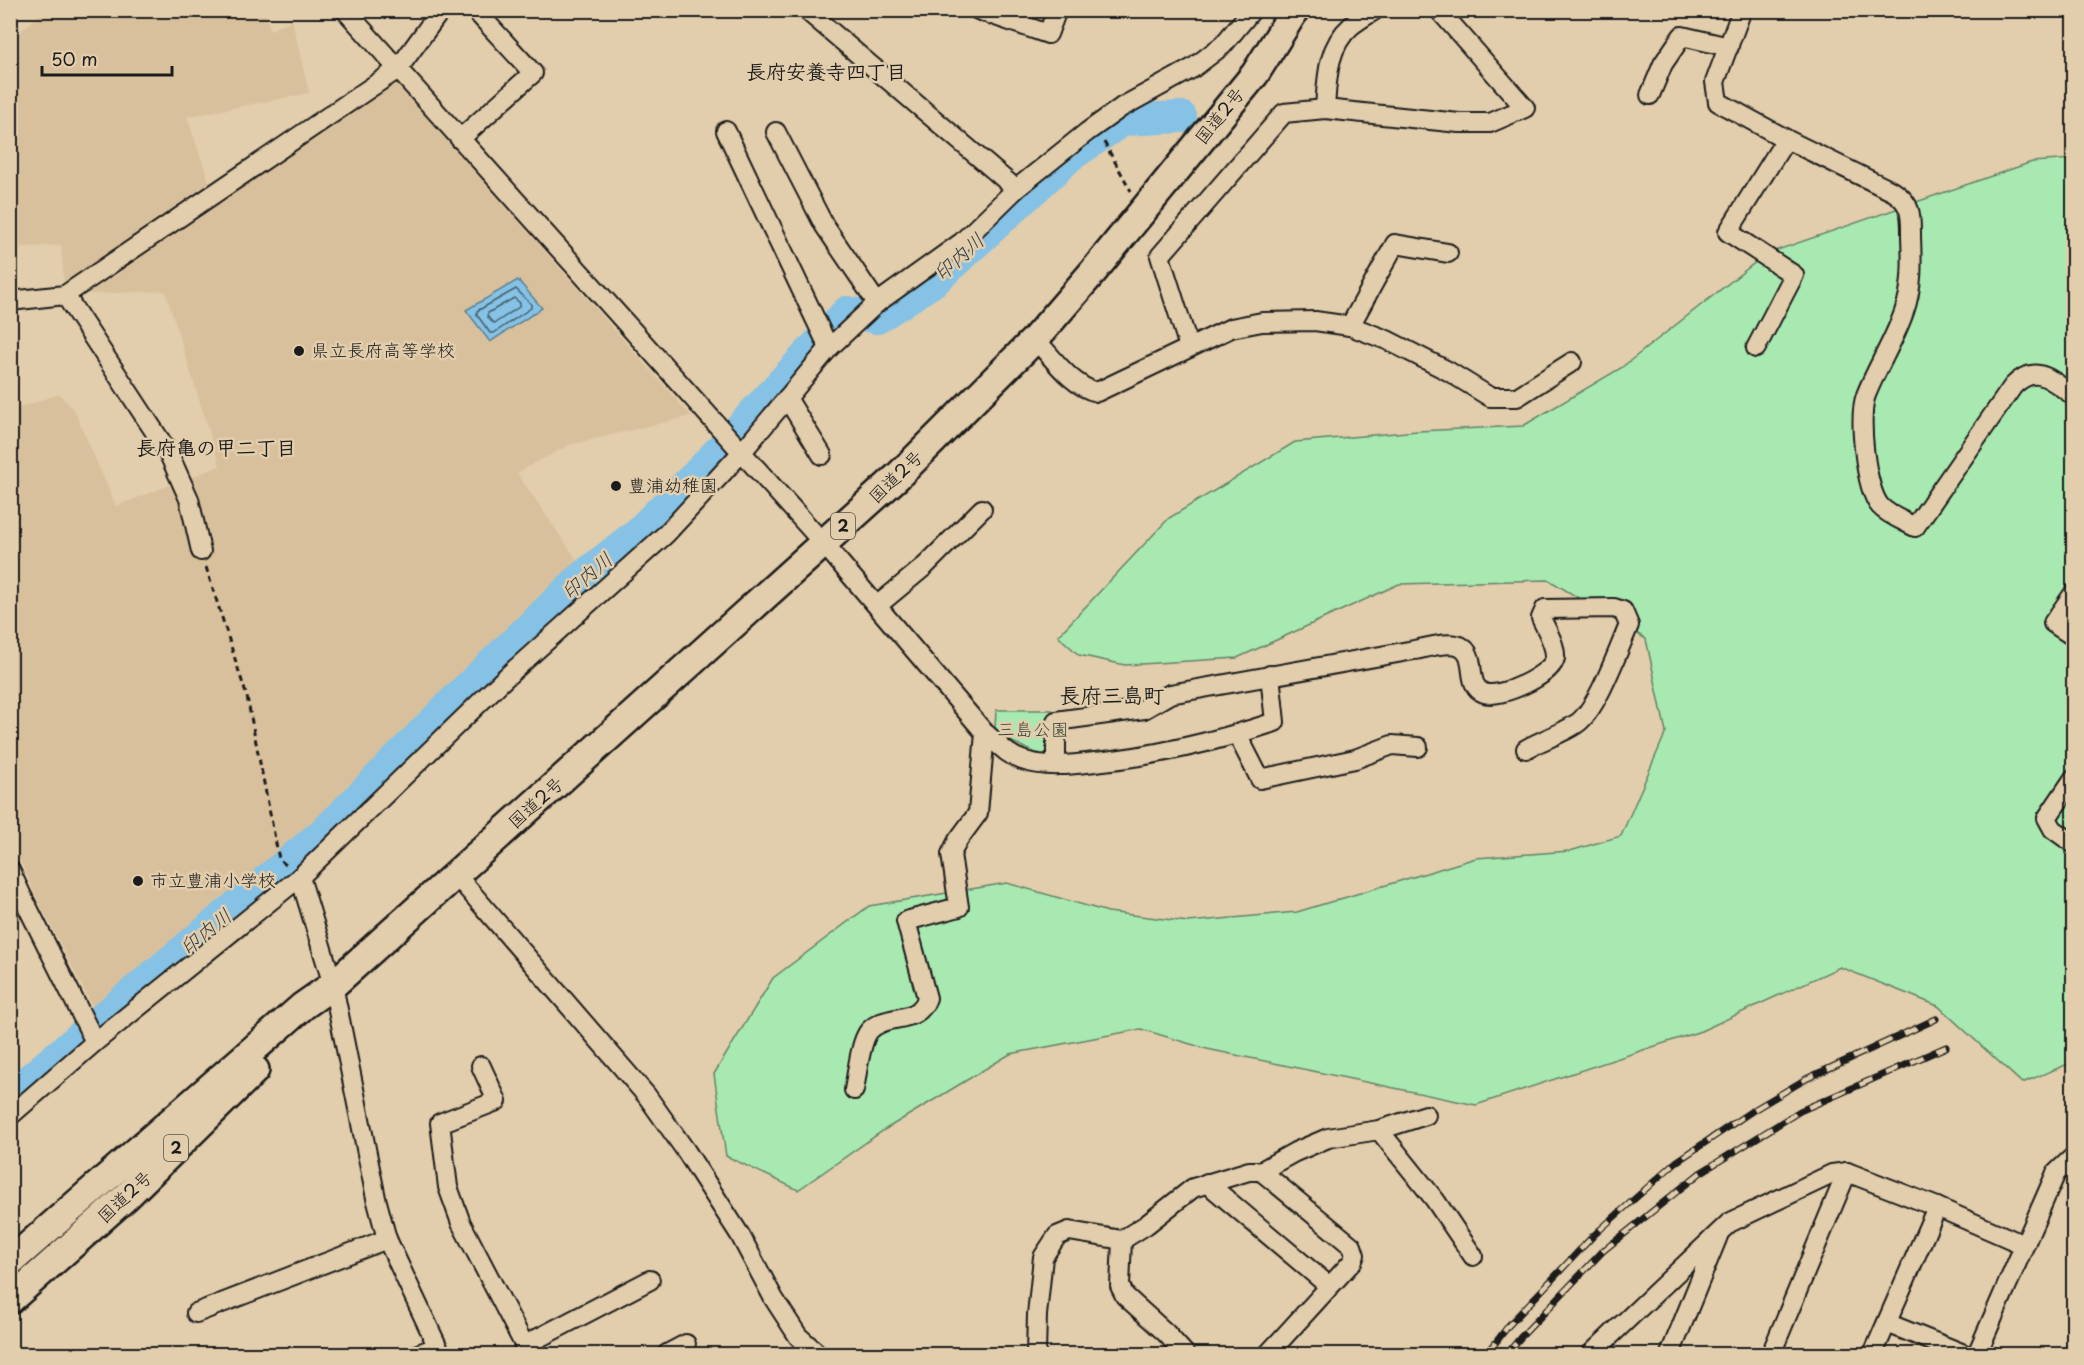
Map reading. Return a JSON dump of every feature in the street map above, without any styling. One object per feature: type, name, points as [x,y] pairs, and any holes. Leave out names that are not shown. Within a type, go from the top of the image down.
[{"type":"highway","name":"国道2号","points":[[10,1262],[303,1006],[333,985],[897,477],[1035,339],[1092,273],[1255,74],[1294,10]]},
{"type":"highway","name":"国道2号","points":[[10,1300],[126,1197],[310,1015],[333,985]]},
{"type":"street","points":[[345,10],[878,605],[985,733],[1009,754],[1024,761],[1056,765],[1114,760],[1165,752],[1237,734],[1275,722],[1270,675]]},
{"type":"street","points":[[10,301],[65,295],[398,69],[441,10]]},
{"type":"street","points":[[460,139],[533,73],[475,10]]},
{"type":"street","points":[[806,10],[1016,189]]},
{"type":"street","points":[[978,10],[1048,34],[1057,10]]},
{"type":"street","points":[[10,1116],[95,1042],[300,877],[504,679],[666,534],[737,447],[787,398],[825,341],[962,242],[1016,189],[1052,158],[1122,107],[1193,69],[1223,45],[1252,10]]},
{"type":"street","points":[[1325,103],[1327,67],[1338,40],[1352,25],[1375,10]]},
{"type":"street","points":[[1189,347],[1160,256],[1284,113],[1325,103],[1459,123],[1490,123],[1525,108],[1439,10]]},
{"type":"street","points":[[1742,10],[1715,82],[1718,102],[1894,192],[1902,197],[1911,213],[1912,284],[1904,312],[1865,397],[1862,414],[1864,447],[1873,493],[1881,506],[1915,527],[2013,386],[2026,375],[2042,374],[2073,396]]},
{"type":"street","points":[[1650,95],[1663,64],[1682,36],[1729,48]]},
{"type":"street","points":[[726,130],[825,341]]},
{"type":"street","points":[[776,132],[868,312]]},
{"type":"street","points":[[1756,348],[1794,275],[1728,232],[1786,138]]},
{"type":"street","points":[[1350,326],[1395,244],[1448,253]]},
{"type":"street","points":[[65,295],[168,452],[189,499],[201,551]]},
{"type":"street","points":[[1035,339],[1074,381],[1088,391],[1097,392],[1231,328],[1262,322],[1315,321],[1350,326],[1387,340],[1448,370],[1490,397],[1517,397],[1572,362]]},
{"type":"street","points":[[787,398],[822,455]]},
{"type":"street","points":[[878,605],[925,566],[982,509]]},
{"type":"street","points":[[2073,593],[2053,623],[2073,637]]},
{"type":"street","points":[[1056,765],[1056,721],[1144,709],[1170,694],[1448,645],[1460,646],[1468,653],[1474,685],[1483,693],[1495,695],[1538,677],[1548,670],[1555,659],[1554,649],[1541,618],[1545,609],[1614,608],[1623,611],[1629,625],[1596,699],[1586,715],[1577,723],[1526,748]]},
{"type":"street","points":[[854,1090],[865,1037],[871,1029],[879,1024],[916,1014],[924,1008],[927,998],[906,921],[959,907],[951,854],[958,840],[978,813],[985,733]]},
{"type":"street","points":[[1237,734],[1260,778],[1355,759],[1392,744],[1418,747]]},
{"type":"street","points":[[2073,778],[2047,818],[2053,829],[2073,843]]},
{"type":"street","points":[[10,870],[95,1042]]},
{"type":"street","points":[[456,875],[647,1096],[686,1151],[740,1235],[774,1299],[798,1336],[818,1354]]},
{"type":"street","points":[[300,877],[333,985],[376,1198],[387,1239],[439,1351],[418,1354]]},
{"type":"street","points":[[481,1066],[497,1101],[441,1124],[448,1186],[461,1223],[527,1350],[650,1280]]},
{"type":"street","points":[[1036,1354],[1037,1315],[1043,1257],[1057,1236],[1069,1231],[1122,1240],[1193,1188],[1249,1171],[1261,1171],[1295,1152],[1328,1138],[1379,1130],[1426,1115]]},
{"type":"street","points":[[1379,1130],[1435,1200],[1473,1256]]},
{"type":"street","points":[[1977,1354],[2056,1173],[2073,1156]]},
{"type":"street","points":[[1261,1171],[1352,1246],[1355,1255],[1352,1262],[1268,1354]]},
{"type":"street","points":[[1591,1354],[1721,1229],[1751,1212],[1832,1174],[1847,1172],[1937,1207],[2024,1245]]},
{"type":"street","points":[[1771,1354],[1847,1172]]},
{"type":"street","points":[[1207,1183],[1329,1286]]},
{"type":"street","points":[[1873,1354],[1937,1207]]},
{"type":"street","points":[[1671,1354],[1721,1229]]},
{"type":"street","points":[[196,1313],[387,1239]]},
{"type":"street","points":[[1122,1240],[1120,1286],[1125,1296],[1166,1333],[1185,1354]]},
{"type":"street","points":[[1887,1323],[1964,1354]]},
{"type":"street","points":[[667,1354],[686,1344]]},
{"type":"path","points":[[1106,144],[1132,193]]},
{"type":"path","points":[[201,551],[247,697],[279,859],[300,877]]},
{"type":"shaded area","points":[[265,10],[270,30],[292,20],[309,93],[187,117],[216,201],[390,86],[398,85],[691,416],[569,445],[517,473],[581,566],[488,654],[291,856],[97,1015],[38,901],[11,840],[10,411],[59,394],[74,410],[116,506],[220,466],[165,291],[65,295],[61,245],[11,248],[11,37],[14,38],[43,11]]},
{"type":"green space","points":[[2073,159],[2073,1062],[2022,1083],[1938,1006],[1840,967],[1701,1031],[1476,1105],[1207,1049],[1141,1029],[1010,1054],[884,1130],[798,1190],[726,1156],[714,1074],[773,978],[869,906],[1007,883],[1108,912],[1188,922],[1297,912],[1476,858],[1570,851],[1621,836],[1666,732],[1646,639],[1549,580],[1399,584],[1237,658],[1125,665],[1079,655],[1058,636],[1169,518],[1295,442],[1418,431],[1523,426],[1621,368],[1766,254],[2032,162]]},
{"type":"green space","name":"三島公園","points":[[996,710],[1052,710],[1054,748],[1041,756],[1001,736],[995,727]]},
{"type":"water","points":[[518,280],[542,308],[490,342],[466,310]]},
{"type":"waterway","name":"印内川","points":[[10,1096],[328,829],[461,694],[581,578],[638,533],[703,468],[847,312],[877,318],[935,280],[1070,156],[1123,120],[1181,117]]},
{"type":"railway","points":[[1487,1354],[1509,1325],[1594,1235],[1676,1162],[1752,1111],[1806,1079],[1936,1019]]},
{"type":"railway","points":[[1507,1354],[1603,1251],[1700,1173],[1800,1111],[1946,1047]]},
{"type":"place","name":"県立長府高等学校","points":[[299,351]]},
{"type":"place","name":"豊浦幼稚園","points":[[616,486]]},
{"type":"place","name":"市立豊浦小学校","points":[[138,881]]},
{"type":"district","name":"長府安養寺四丁目","points":[[826,72]]},
{"type":"district","name":"長府亀の甲二丁目","points":[[216,448]]},
{"type":"district","name":"長府三島町","points":[[1112,696]]}]
